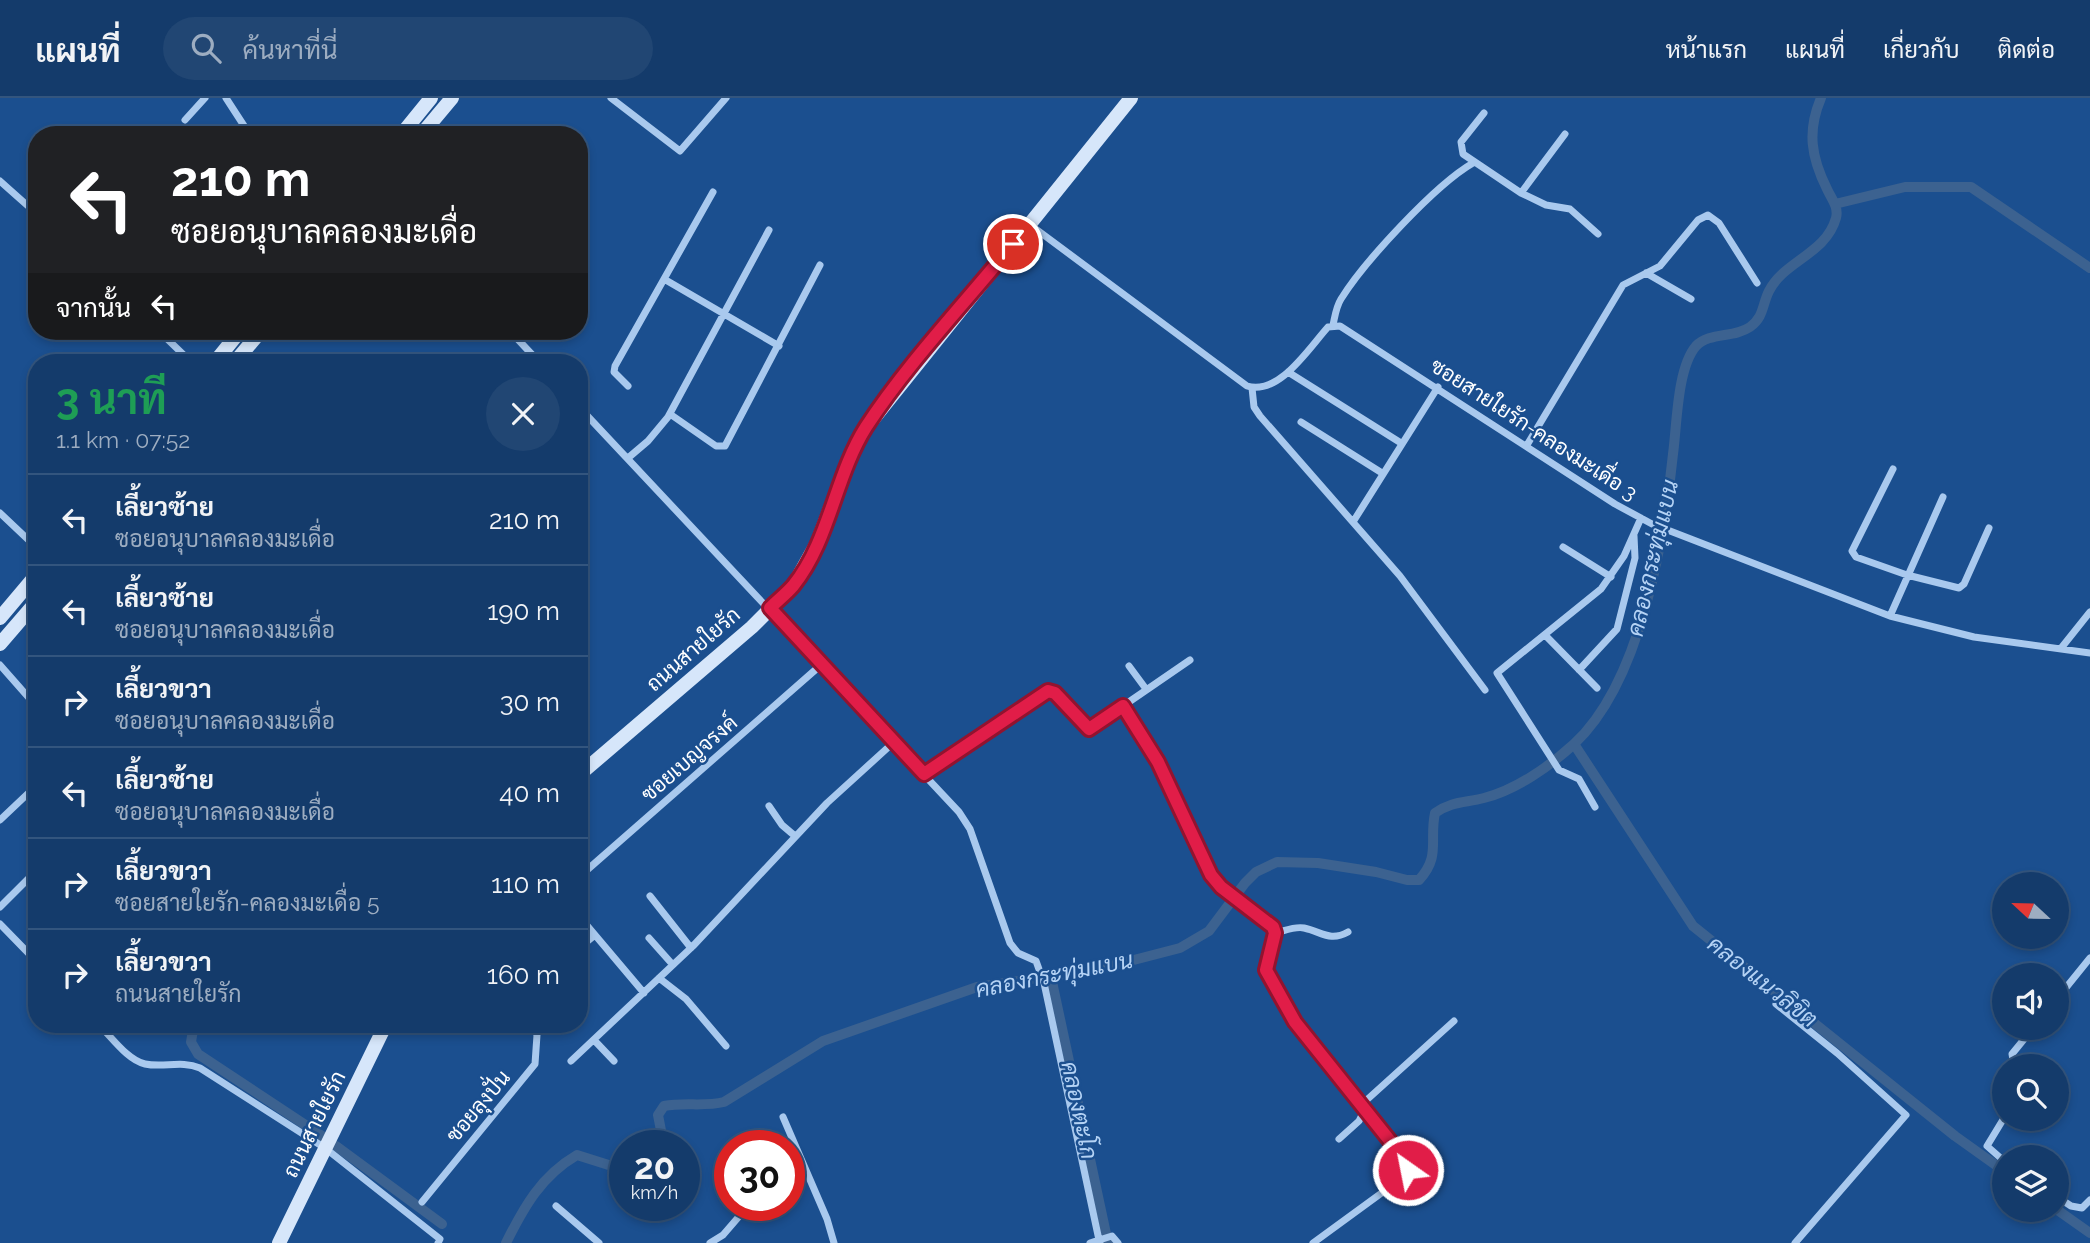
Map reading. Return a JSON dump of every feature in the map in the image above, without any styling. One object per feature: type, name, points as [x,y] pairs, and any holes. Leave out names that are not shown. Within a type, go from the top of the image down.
[{"type":"street","points":[[185,120],[205,98]]},
{"type":"street","points":[[226,98],[244,126]]},
{"type":"street","points":[[408,126],[431,98]]},
{"type":"street","points":[[429,126],[452,98]]},
{"type":"street","points":[[611,98],[680,150],[726,98]]},
{"type":"street","name":"ถนนสายใยรัก","points":[[588,767],[793,586],[817,543],[846,466],[866,428],[1132,98]]},
{"type":"street","points":[[1484,113],[1461,142],[1463,154],[1521,193],[1546,205],[1570,209],[1598,234]]},
{"type":"street","points":[[1521,193],[1565,134]]},
{"type":"street","points":[[1028,224],[1252,388],[1272,384],[1287,372],[1333,325],[1341,299],[1356,280],[1440,188],[1473,163]]},
{"type":"street","points":[[0,181],[28,206]]},
{"type":"street","points":[[628,386],[614,372],[615,366],[713,192]]},
{"type":"street","points":[[1527,445],[1623,285],[1636,275],[1660,266],[1698,220],[1708,215],[1719,223],[1757,283]]},
{"type":"street","points":[[628,458],[648,441],[670,414],[769,230]]},
{"type":"street","points":[[670,414],[716,446],[725,446],[820,265]]},
{"type":"street","points":[[1646,273],[1691,299]]},
{"type":"street","points":[[664,279],[779,346]]},
{"type":"street","name":"ซอยสายใยรัก-คลองมะเดื่อ 3","points":[[1333,325],[1340,326],[1438,387],[1641,518],[1668,531],[1890,617],[1975,637],[2090,653]]},
{"type":"street","points":[[168,340],[183,354]]},
{"type":"street","points":[[221,354],[233,340]]},
{"type":"street","points":[[242,354],[253,340]]},
{"type":"street","points":[[518,340],[532,354]]},
{"type":"street","points":[[245,350],[249,354]]},
{"type":"street","points":[[1287,372],[1401,443]]},
{"type":"street","points":[[1353,522],[1438,387]]},
{"type":"street","points":[[1252,388],[1254,407],[1260,416],[1400,576],[1485,690]]},
{"type":"street","points":[[588,416],[924,774],[959,812],[970,829],[1010,943],[1018,953],[1035,961],[1039,967],[1100,1241]]},
{"type":"street","points":[[1301,422],[1382,473]]},
{"type":"street","points":[[1893,469],[1852,551],[1856,557],[1907,575],[1959,588],[1965,584],[1989,528]]},
{"type":"street","points":[[1890,617],[1943,497]]},
{"type":"street","points":[[0,513],[28,539]]},
{"type":"street","points":[[1595,807],[1579,779],[1559,770],[1497,673],[1579,610],[1611,577],[1641,518]]},
{"type":"street","points":[[1579,670],[1617,628],[1633,567],[1634,535]]},
{"type":"street","points":[[1563,547],[1611,577]]},
{"type":"street","points":[[3,610],[28,583]]},
{"type":"street","points":[[0,644],[28,611]]},
{"type":"street","points":[[2062,647],[2090,612]]},
{"type":"street","points":[[1546,636],[1597,688]]},
{"type":"street","points":[[924,774],[1048,691],[1055,693],[1089,729],[1190,660]]},
{"type":"street","name":"ซอยเบญจรงค์","points":[[588,869],[822,664]]},
{"type":"street","points":[[0,665],[28,697]]},
{"type":"street","points":[[1129,666],[1146,689]]},
{"type":"street","points":[[1123,706],[1158,762],[1201,858],[1221,887],[1269,922],[1275,933],[1266,970],[1295,1022],[1406,1161],[1408,1170],[1398,1181],[1313,1243]]},
{"type":"street","points":[[571,1061],[691,948],[795,836],[894,742]]},
{"type":"street","points":[[0,820],[28,794]]},
{"type":"street","points":[[769,806],[782,825],[795,836]]},
{"type":"street","points":[[0,907],[28,879]]},
{"type":"street","points":[[650,896],[691,948]]},
{"type":"street","points":[[0,924],[28,951]]},
{"type":"street","points":[[588,927],[644,993]]},
{"type":"street","points":[[1275,933],[1303,928],[1325,937],[1339,937],[1348,932]]},
{"type":"street","points":[[588,941],[595,935]]},
{"type":"street","points":[[649,938],[673,965]]},
{"type":"street","points":[[2069,984],[2090,958]]},
{"type":"street","points":[[659,978],[687,999],[726,1046]]},
{"type":"street","points":[[1776,1004],[1906,1115],[1795,1243]]},
{"type":"street","points":[[1339,1139],[1359,1121],[1362,1109],[1454,1021]]},
{"type":"street","points":[[108,1033],[134,1059],[143,1063],[185,1063],[200,1068],[326,1149],[440,1239],[438,1243]]},
{"type":"street","name":"ถนนสายใยรัก","points":[[279,1243],[382,1033]]},
{"type":"street","name":"ซอยลุงปั่น","points":[[422,1202],[535,1064],[536,1033]]},
{"type":"street","points":[[594,1040],[614,1061]]},
{"type":"street","points":[[2012,1054],[2023,1040]]},
{"type":"street","points":[[783,1117],[788,1130]]},
{"type":"street","points":[[1992,1150],[1987,1146],[1996,1131]]},
{"type":"street","points":[[805,1172],[827,1219],[834,1243]]},
{"type":"street","points":[[2069,1205],[2082,1208],[2090,1200]]},
{"type":"street","points":[[556,1206],[599,1243]]},
{"type":"street","points":[[710,1243],[723,1235],[735,1221]]},
{"type":"street","points":[[1090,1243],[1112,1236],[1118,1243]]},
{"type":"waterway","name":"คลองกระทุ่มแบน","points":[[661,1130],[658,1115],[664,1106],[724,1102],[823,1041],[977,987],[1099,969],[1180,948],[1209,931],[1245,883],[1256,872],[1277,862],[1318,863],[1419,880],[1432,856],[1435,813],[1453,804],[1484,798],[1508,789],[1543,769],[1574,744],[1597,717],[1616,685],[1645,608],[1663,527],[1681,382],[1690,356],[1701,342],[1737,333],[1755,323],[1776,281],[1823,240],[1836,218],[1836,206],[1814,155],[1814,122],[1821,98]]},
{"type":"waterway","points":[[1835,204],[1905,187],[1971,187],[2090,268]]},
{"type":"waterway","name":"คลองแนวลิขิต","points":[[1574,744],[1693,926],[1955,1136],[1992,1162]]},
{"type":"waterway","name":"คลองตะโก","points":[[1051,977],[1108,1243]]},
{"type":"waterway","points":[[192,1033],[191,1042],[198,1054],[322,1136]]},
{"type":"waterway","points":[[336,1146],[442,1224]]},
{"type":"waterway","name":"คลองกระทุ่มแบน","points":[[506,1243],[535,1193],[564,1163],[577,1155],[609,1165]]},
{"type":"waterway","name":"คลองแนวลิขิต","points":[[2069,1218],[2090,1233]]},
{"type":"route","points":[[1013,244],[866,428],[846,466],[817,543],[804,568],[793,586],[770,608],[924,774],[1048,691],[1055,693],[1089,729],[1123,706],[1158,762],[1211,875],[1221,887],[1273,927],[1275,933],[1266,970],[1295,1022],[1406,1161],[1408,1170]]}]
